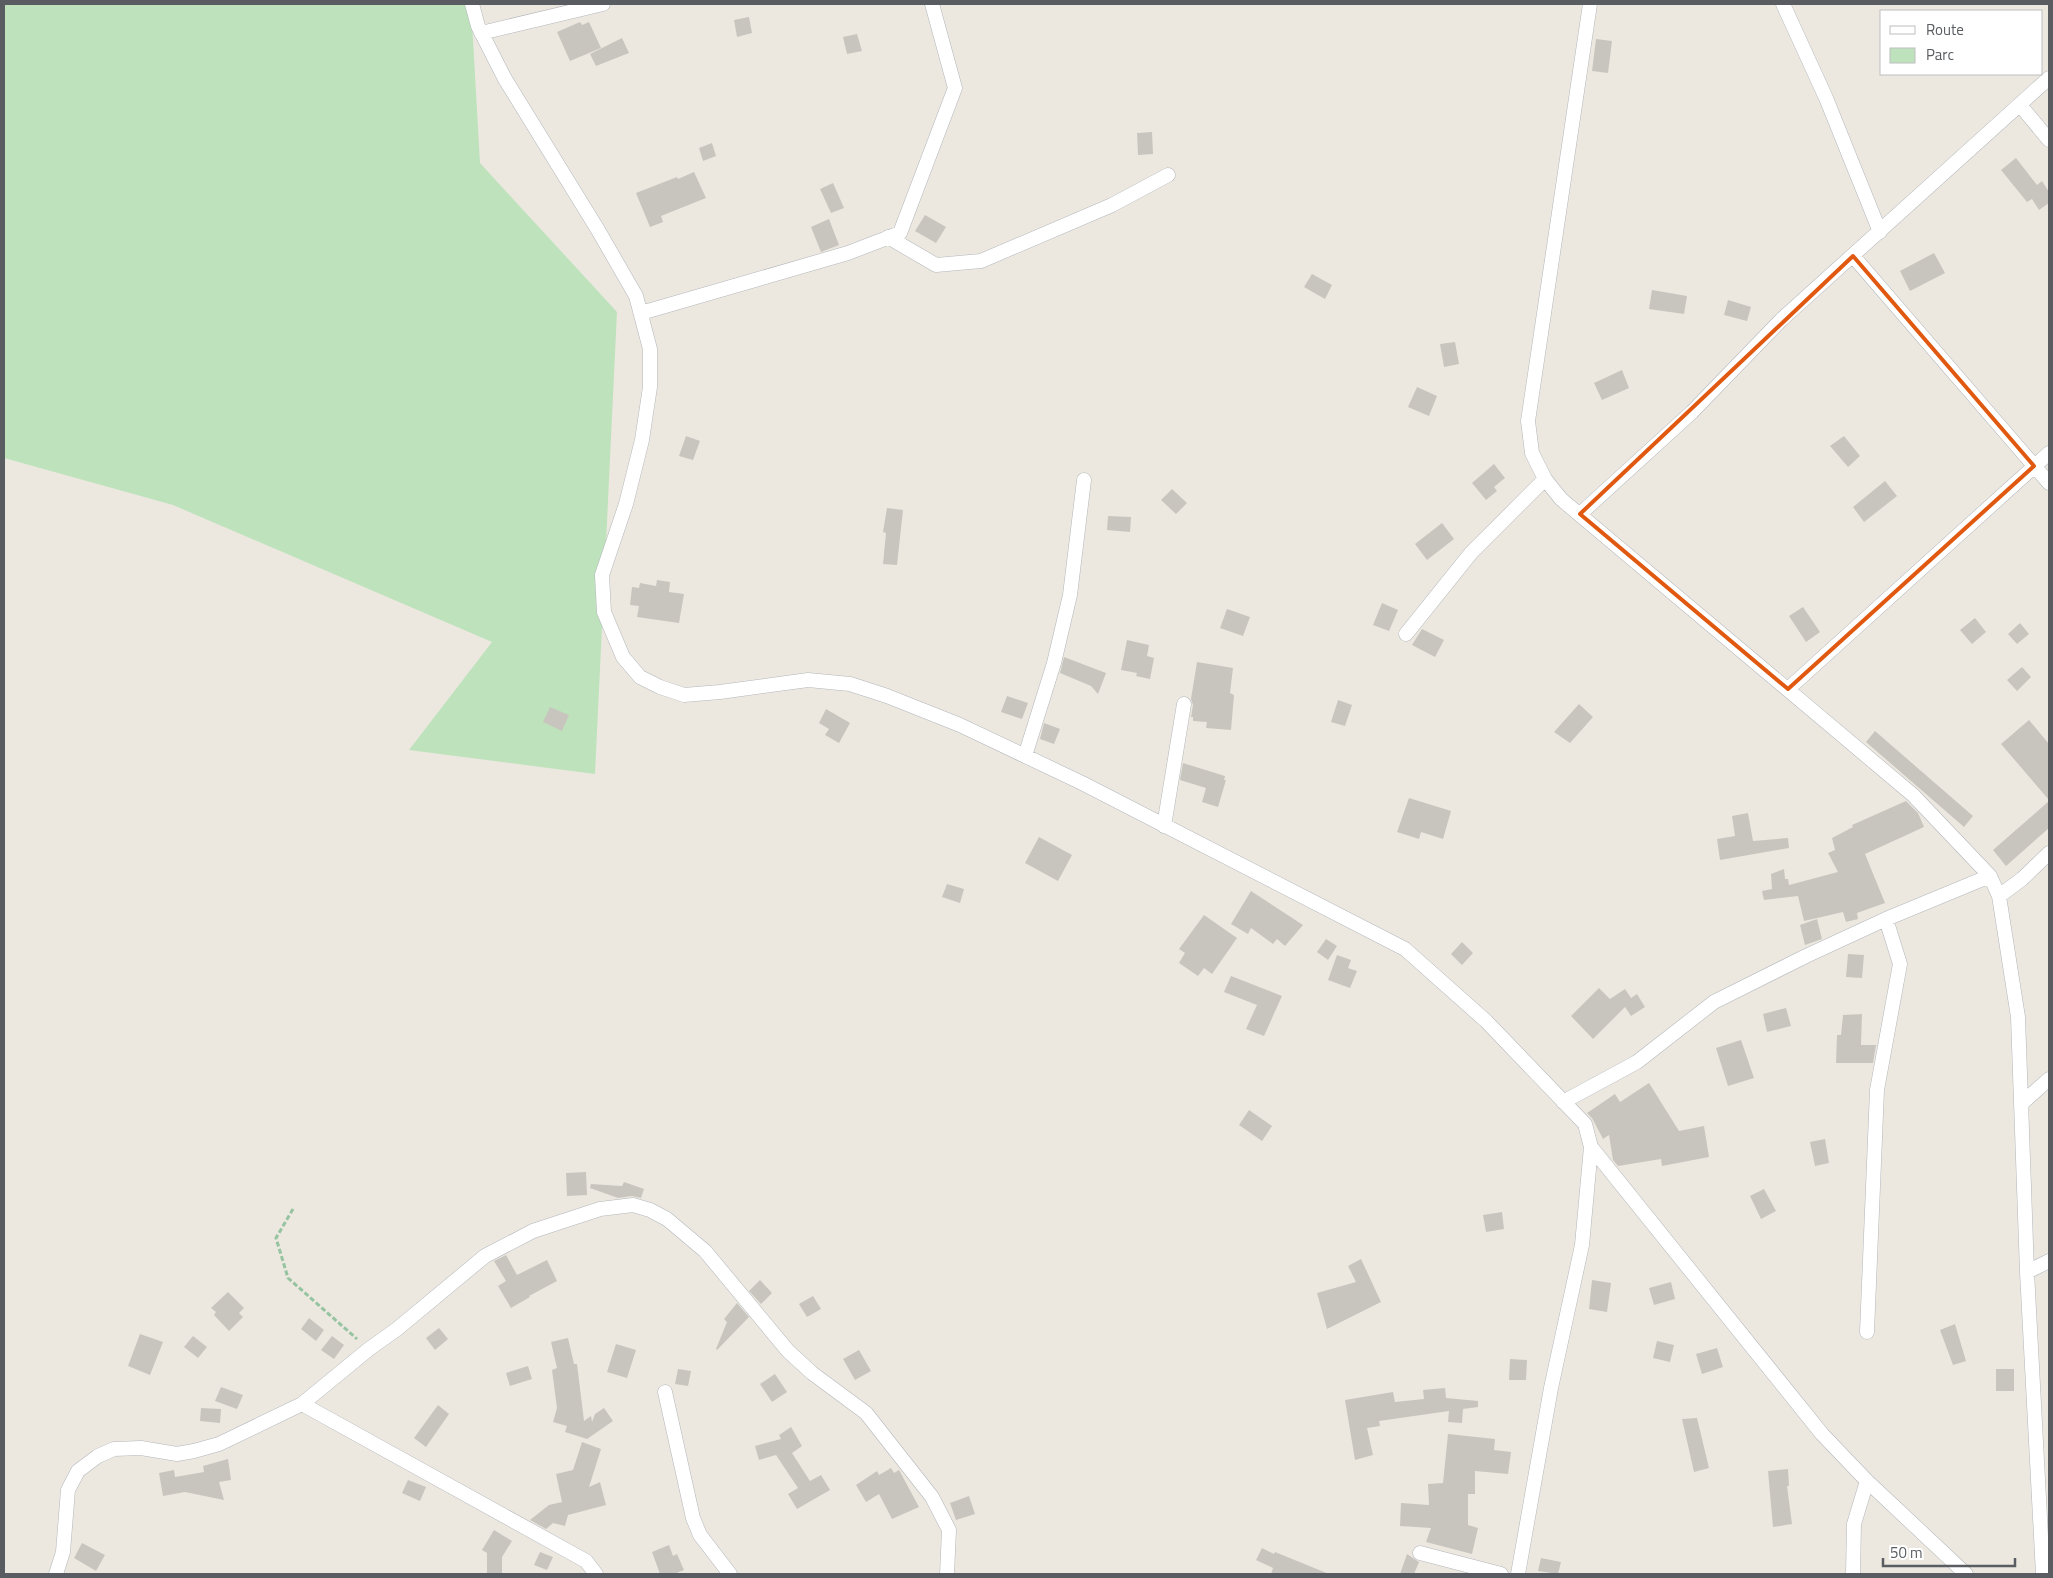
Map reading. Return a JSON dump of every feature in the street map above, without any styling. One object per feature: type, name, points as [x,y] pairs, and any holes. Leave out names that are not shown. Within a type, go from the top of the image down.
[{"type":"street","points":[[472,4],[481,32],[505,79],[632,288],[636,296],[650,349],[650,387],[642,440],[626,504],[602,575],[604,612],[623,657],[640,677],[660,687],[684,695],[808,680],[850,684],[960,725],[1082,783],[1405,949],[1486,1021],[1585,1124],[1590,1148],[1582,1245],[1551,1388],[1518,1574]]},
{"type":"street","points":[[481,32],[603,4]]},
{"type":"street","points":[[641,313],[848,253],[900,232],[955,88],[932,4]]},
{"type":"street","points":[[1590,4],[1528,422],[1532,452],[1545,479],[1561,499],[1913,795],[1990,876],[1999,896],[2018,1017],[2027,1272],[2043,1574]]},
{"type":"street","points":[[1783,4],[1826,98],[1880,232]]},
{"type":"street","points":[[1580,514],[1692,412],[1781,320],[2049,78]]},
{"type":"street","points":[[2020,105],[2049,140]]},
{"type":"street","points":[[888,237],[936,265],[980,261],[1112,205],[1168,175]]},
{"type":"street","points":[[1854,256],[2049,483]]},
{"type":"street","points":[[1788,689],[2049,453]]},
{"type":"street","points":[[1406,634],[1471,553],[1545,479]]},
{"type":"street","points":[[1025,756],[1054,663],[1070,595],[1084,480]]},
{"type":"street","points":[[1164,826],[1184,704]]},
{"type":"street","points":[[1999,896],[2022,879],[2049,853]]},
{"type":"street","points":[[1563,1102],[1637,1062],[1714,1002],[1886,919],[1990,876]]},
{"type":"street","points":[[1867,1332],[1876,1090],[1900,964],[1886,919]]},
{"type":"street","points":[[2021,1104],[2049,1079]]},
{"type":"street","points":[[1590,1148],[1822,1434],[1867,1481],[1966,1574]]},
{"type":"street","points":[[56,1574],[63,1552],[68,1490],[78,1471],[98,1456],[114,1449],[141,1448],[177,1454],[194,1452],[220,1444],[302,1404],[485,1256],[533,1231],[600,1209],[633,1205],[650,1210],[668,1219],[705,1251],[794,1356],[812,1373],[866,1413],[932,1497],[949,1530],[947,1574]]},
{"type":"street","points":[[2027,1272],[2049,1261]]},
{"type":"street","points":[[665,1392],[693,1518],[700,1535],[730,1574]]},
{"type":"street","points":[[302,1404],[586,1561],[596,1574]]},
{"type":"street","points":[[2035,1426],[2049,1424]]},
{"type":"street","points":[[1853,1574],[1854,1524],[1867,1481]]},
{"type":"street","points":[[1420,1553],[1501,1574]]},
{"type":"path","points":[[293,1210],[276,1238],[288,1278],[337,1323],[370,1349]]},
{"type":"highlighted area","points":[[1853,256],[2034,466],[1788,689],[1580,514]]},
{"type":"green space","points":[[4,4],[471,4],[480,163],[617,312],[595,774],[409,750],[492,642],[173,505],[4,458]]},
{"type":"building","points":[[749,17],[752,33],[737,37],[734,20]]},
{"type":"building","points":[[580,22],[582,25],[589,22],[601,48],[570,61],[557,32]]},
{"type":"building","points":[[857,34],[862,51],[847,54],[843,37]]},
{"type":"building","points":[[622,38],[629,53],[596,66],[590,54]]},
{"type":"building","points":[[1596,39],[1612,41],[1608,73],[1592,71]]},
{"type":"building","points":[[1152,132],[1153,154],[1138,155],[1137,133]]},
{"type":"building","points":[[712,143],[716,156],[703,161],[699,148]]},
{"type":"building","points":[[2016,158],[2037,185],[2042,181],[2049,192],[2049,203],[2039,210],[2032,199],[2027,202],[2001,170]]},
{"type":"building","points":[[694,172],[706,198],[661,216],[663,222],[650,227],[636,193]]},
{"type":"building","points":[[833,183],[844,208],[831,213],[820,189]]},
{"type":"building","points":[[925,215],[946,227],[936,243],[915,231]]},
{"type":"building","points":[[829,219],[839,245],[821,252],[811,227]]},
{"type":"building","points":[[1934,253],[1945,273],[1910,291],[1900,271]]},
{"type":"building","points":[[1312,274],[1332,285],[1325,299],[1304,287]]},
{"type":"building","points":[[1652,290],[1687,296],[1684,314],[1649,309]]},
{"type":"building","points":[[1728,300],[1751,307],[1747,321],[1724,315]]},
{"type":"building","points":[[1455,342],[1459,364],[1444,367],[1440,344]]},
{"type":"building","points":[[1622,370],[1629,388],[1602,400],[1594,383]]},
{"type":"building","points":[[1417,387],[1437,396],[1429,416],[1408,407]]},
{"type":"building","points":[[686,436],[700,441],[693,460],[679,456]]},
{"type":"building","points":[[1844,436],[1860,456],[1848,467],[1830,446]]},
{"type":"building","points":[[1494,464],[1505,478],[1494,487],[1497,491],[1486,500],[1472,483]]},
{"type":"building","points":[[1885,481],[1897,496],[1864,522],[1853,507]]},
{"type":"building","points":[[1172,489],[1187,503],[1176,514],[1161,500]]},
{"type":"building","points":[[887,508],[903,510],[897,565],[883,564],[886,533],[883,532]]},
{"type":"building","points":[[1108,516],[1131,517],[1130,532],[1107,530]]},
{"type":"building","points":[[1442,523],[1454,539],[1427,560],[1415,544]]},
{"type":"building","points":[[657,580],[670,582],[669,592],[684,594],[679,623],[637,617],[639,606],[630,605],[632,587],[639,588],[640,583],[656,586]]},
{"type":"building","points":[[1382,603],[1398,610],[1389,631],[1373,625]]},
{"type":"building","points":[[1803,607],[1820,632],[1806,642],[1789,616]]},
{"type":"building","points":[[1227,609],[1250,617],[1243,636],[1220,628]]},
{"type":"building","points":[[1975,618],[1986,632],[1972,644],[1960,630]]},
{"type":"building","points":[[2020,623],[2029,634],[2017,644],[2008,634]]},
{"type":"building","points":[[1422,629],[1444,640],[1435,657],[1412,645]]},
{"type":"building","points":[[1127,640],[1149,645],[1147,656],[1154,658],[1150,679],[1136,676],[1137,673],[1121,670]]},
{"type":"building","points":[[1064,657],[1106,673],[1098,694],[1091,686],[1060,673]]},
{"type":"building","points":[[1197,662],[1233,668],[1230,693],[1234,695],[1231,730],[1206,728],[1207,722],[1193,721],[1193,717],[1191,717],[1193,705],[1191,699]]},
{"type":"building","points":[[2022,667],[2031,677],[2017,691],[2007,680]]},
{"type":"building","points":[[1007,696],[1028,703],[1022,719],[1001,712]]},
{"type":"building","points":[[1338,700],[1352,705],[1345,726],[1331,722]]},
{"type":"building","points":[[1579,704],[1593,717],[1570,743],[1554,732]]},
{"type":"building","points":[[550,707],[569,715],[562,731],[543,722]]},
{"type":"building","points":[[826,709],[850,723],[839,743],[825,735],[829,729],[819,723]]},
{"type":"building","points":[[2029,720],[2049,744],[2049,800],[2001,744]]},
{"type":"building","points":[[1044,723],[1060,729],[1054,744],[1040,739]]},
{"type":"building","points":[[1875,731],[1973,816],[1964,827],[1866,742]]},
{"type":"building","points":[[1183,763],[1225,776],[1224,780],[1226,780],[1218,807],[1202,802],[1206,788],[1180,780]]},
{"type":"building","points":[[1409,798],[1451,811],[1443,839],[1421,832],[1419,839],[1397,832]]},
{"type":"building","points":[[1906,801],[1918,813],[1924,827],[1865,854],[1885,903],[1857,913],[1858,919],[1846,922],[1843,912],[1804,921],[1798,896],[1764,900],[1762,891],[1772,889],[1771,874],[1784,869],[1785,879],[1788,879],[1789,885],[1838,872],[1828,853],[1835,850],[1832,838],[1853,827],[1852,825]]},
{"type":"building","points":[[2049,801],[2049,828],[2006,866],[1993,850]]},
{"type":"building","points":[[1748,813],[1753,841],[1788,838],[1789,848],[1720,860],[1717,839],[1735,836],[1732,816]]},
{"type":"building","points":[[1039,837],[1072,855],[1058,881],[1025,863]]},
{"type":"building","points":[[947,884],[964,889],[960,903],[942,897]]},
{"type":"building","points":[[1251,891],[1303,925],[1285,946],[1277,939],[1273,944],[1251,928],[1248,934],[1231,924]]},
{"type":"building","points":[[1204,915],[1237,938],[1212,974],[1204,968],[1198,976],[1179,963],[1185,953],[1179,949]]},
{"type":"building","points":[[1817,919],[1822,939],[1805,945],[1800,925]]},
{"type":"building","points":[[1326,939],[1337,946],[1328,960],[1317,952]]},
{"type":"building","points":[[1462,942],[1473,953],[1462,965],[1451,954]]},
{"type":"building","points":[[1848,954],[1864,955],[1862,978],[1846,977]]},
{"type":"building","points":[[1337,955],[1351,960],[1348,968],[1357,971],[1350,988],[1328,980]]},
{"type":"building","points":[[1231,976],[1282,996],[1264,1036],[1246,1029],[1257,1005],[1224,992]]},
{"type":"building","points":[[1599,988],[1610,999],[1625,989],[1631,998],[1637,994],[1645,1007],[1631,1016],[1625,1007],[1593,1039],[1571,1016]]},
{"type":"building","points":[[1786,1008],[1791,1026],[1767,1032],[1763,1014]]},
{"type":"building","points":[[1862,1014],[1861,1045],[1876,1045],[1873,1063],[1836,1063],[1837,1035],[1841,1035],[1843,1015]]},
{"type":"building","points":[[1741,1040],[1754,1078],[1728,1086],[1716,1048]]},
{"type":"building","points":[[1649,1083],[1679,1131],[1704,1126],[1709,1157],[1662,1166],[1661,1159],[1618,1166],[1613,1160],[1609,1135],[1603,1139],[1592,1118],[1587,1113],[1615,1094],[1620,1102]]},
{"type":"building","points":[[1249,1110],[1272,1126],[1262,1141],[1239,1125]]},
{"type":"building","points":[[1825,1139],[1829,1163],[1815,1166],[1810,1142]]},
{"type":"building","points":[[586,1172],[587,1195],[567,1196],[566,1173]]},
{"type":"building","points":[[624,1182],[644,1189],[641,1198],[632,1196],[618,1198],[590,1188],[591,1184],[622,1186]]},
{"type":"building","points":[[1764,1189],[1776,1211],[1761,1219],[1750,1196]]},
{"type":"building","points":[[1502,1212],[1504,1229],[1486,1232],[1483,1215]]},
{"type":"building","points":[[506,1255],[517,1275],[547,1260],[557,1281],[511,1308],[498,1286],[506,1281],[494,1261]]},
{"type":"building","points":[[1361,1259],[1381,1302],[1327,1329],[1317,1293],[1356,1282],[1348,1266]]},
{"type":"building","points":[[760,1280],[772,1293],[761,1304],[749,1291]]},
{"type":"building","points":[[1592,1280],[1611,1283],[1607,1312],[1589,1309]]},
{"type":"building","points":[[1671,1282],[1675,1299],[1654,1305],[1649,1288]]},
{"type":"building","points":[[228,1292],[244,1308],[239,1313],[243,1317],[229,1331],[214,1315],[216,1312],[211,1308]]},
{"type":"building","points":[[813,1296],[821,1309],[807,1317],[799,1304]]},
{"type":"building","points":[[737,1303],[749,1317],[717,1350],[727,1322],[724,1319]]},
{"type":"building","points":[[309,1318],[324,1330],[316,1341],[301,1329]]},
{"type":"building","points":[[1955,1324],[1966,1361],[1953,1365],[1940,1330]]},
{"type":"building","points":[[439,1328],[448,1339],[435,1350],[426,1338]]},
{"type":"building","points":[[140,1334],[163,1342],[150,1375],[128,1366]]},
{"type":"building","points":[[193,1336],[207,1347],[198,1358],[184,1347]]},
{"type":"building","points":[[332,1336],[344,1345],[334,1359],[321,1350]]},
{"type":"building","points":[[568,1338],[574,1364],[577,1364],[584,1421],[591,1416],[592,1422],[595,1414],[604,1408],[613,1421],[587,1439],[565,1432],[567,1426],[553,1422],[557,1408],[552,1370],[557,1368],[551,1342]]},
{"type":"building","points":[[1657,1341],[1674,1345],[1670,1362],[1653,1358]]},
{"type":"building","points":[[616,1344],[636,1350],[627,1378],[607,1372]]},
{"type":"building","points":[[1717,1348],[1723,1367],[1702,1374],[1696,1354]]},
{"type":"building","points":[[859,1350],[871,1371],[855,1380],[843,1359]]},
{"type":"building","points":[[1510,1359],[1527,1360],[1526,1380],[1509,1380]]},
{"type":"building","points":[[528,1366],[532,1379],[510,1386],[506,1373]]},
{"type":"building","points":[[678,1369],[691,1371],[688,1386],[675,1384]]},
{"type":"building","points":[[1996,1369],[2014,1369],[2014,1391],[1996,1391]]},
{"type":"building","points":[[775,1374],[787,1392],[772,1402],[760,1384]]},
{"type":"building","points":[[221,1387],[243,1395],[237,1409],[215,1401]]},
{"type":"building","points":[[1445,1388],[1446,1398],[1478,1401],[1478,1407],[1463,1409],[1462,1423],[1448,1422],[1449,1411],[1379,1421],[1380,1426],[1367,1428],[1373,1455],[1355,1460],[1345,1400],[1393,1392],[1395,1402],[1424,1399],[1423,1390]]},
{"type":"building","points":[[438,1405],[449,1414],[426,1447],[414,1438]]},
{"type":"building","points":[[201,1408],[221,1409],[220,1423],[200,1421]]},
{"type":"building","points":[[1697,1418],[1709,1468],[1694,1472],[1682,1419]]},
{"type":"building","points":[[791,1427],[802,1446],[792,1453],[810,1481],[821,1475],[830,1490],[797,1509],[788,1494],[798,1488],[776,1455],[759,1460],[755,1446],[781,1439],[779,1435]]},
{"type":"building","points":[[1448,1434],[1495,1439],[1494,1450],[1511,1452],[1508,1474],[1475,1471],[1475,1494],[1468,1494],[1468,1525],[1478,1528],[1472,1554],[1426,1542],[1431,1528],[1400,1526],[1401,1503],[1429,1505],[1428,1484],[1443,1483]]},
{"type":"building","points":[[582,1442],[601,1449],[589,1487],[600,1482],[606,1505],[568,1515],[565,1526],[553,1523],[546,1529],[530,1520],[549,1505],[562,1502],[556,1474],[573,1470]]},
{"type":"building","points":[[228,1459],[231,1480],[219,1482],[224,1500],[185,1492],[163,1496],[159,1473],[174,1470],[175,1477],[204,1472],[203,1466]]},
{"type":"building","points":[[891,1468],[894,1473],[899,1470],[919,1507],[892,1519],[879,1494],[866,1502],[856,1485],[877,1471],[879,1475]]},
{"type":"building","points":[[1788,1469],[1789,1486],[1787,1486],[1792,1524],[1773,1527],[1768,1471]]},
{"type":"building","points":[[408,1480],[426,1487],[420,1501],[402,1493]]},
{"type":"building","points":[[969,1496],[975,1514],[956,1520],[950,1503]]},
{"type":"building","points":[[494,1530],[512,1541],[502,1557],[502,1574],[487,1574],[487,1553],[482,1550]]},
{"type":"building","points":[[82,1543],[105,1555],[96,1571],[74,1558]]},
{"type":"building","points":[[669,1545],[673,1556],[677,1554],[684,1570],[674,1574],[660,1574],[652,1552]]},
{"type":"building","points":[[1262,1548],[1329,1574],[1271,1574],[1273,1568],[1256,1560]]},
{"type":"building","points":[[540,1552],[553,1557],[547,1570],[534,1565]]},
{"type":"building","points":[[1407,1554],[1419,1562],[1414,1574],[1400,1574]]},
{"type":"building","points":[[1541,1558],[1561,1562],[1558,1574],[1538,1571]]}]
